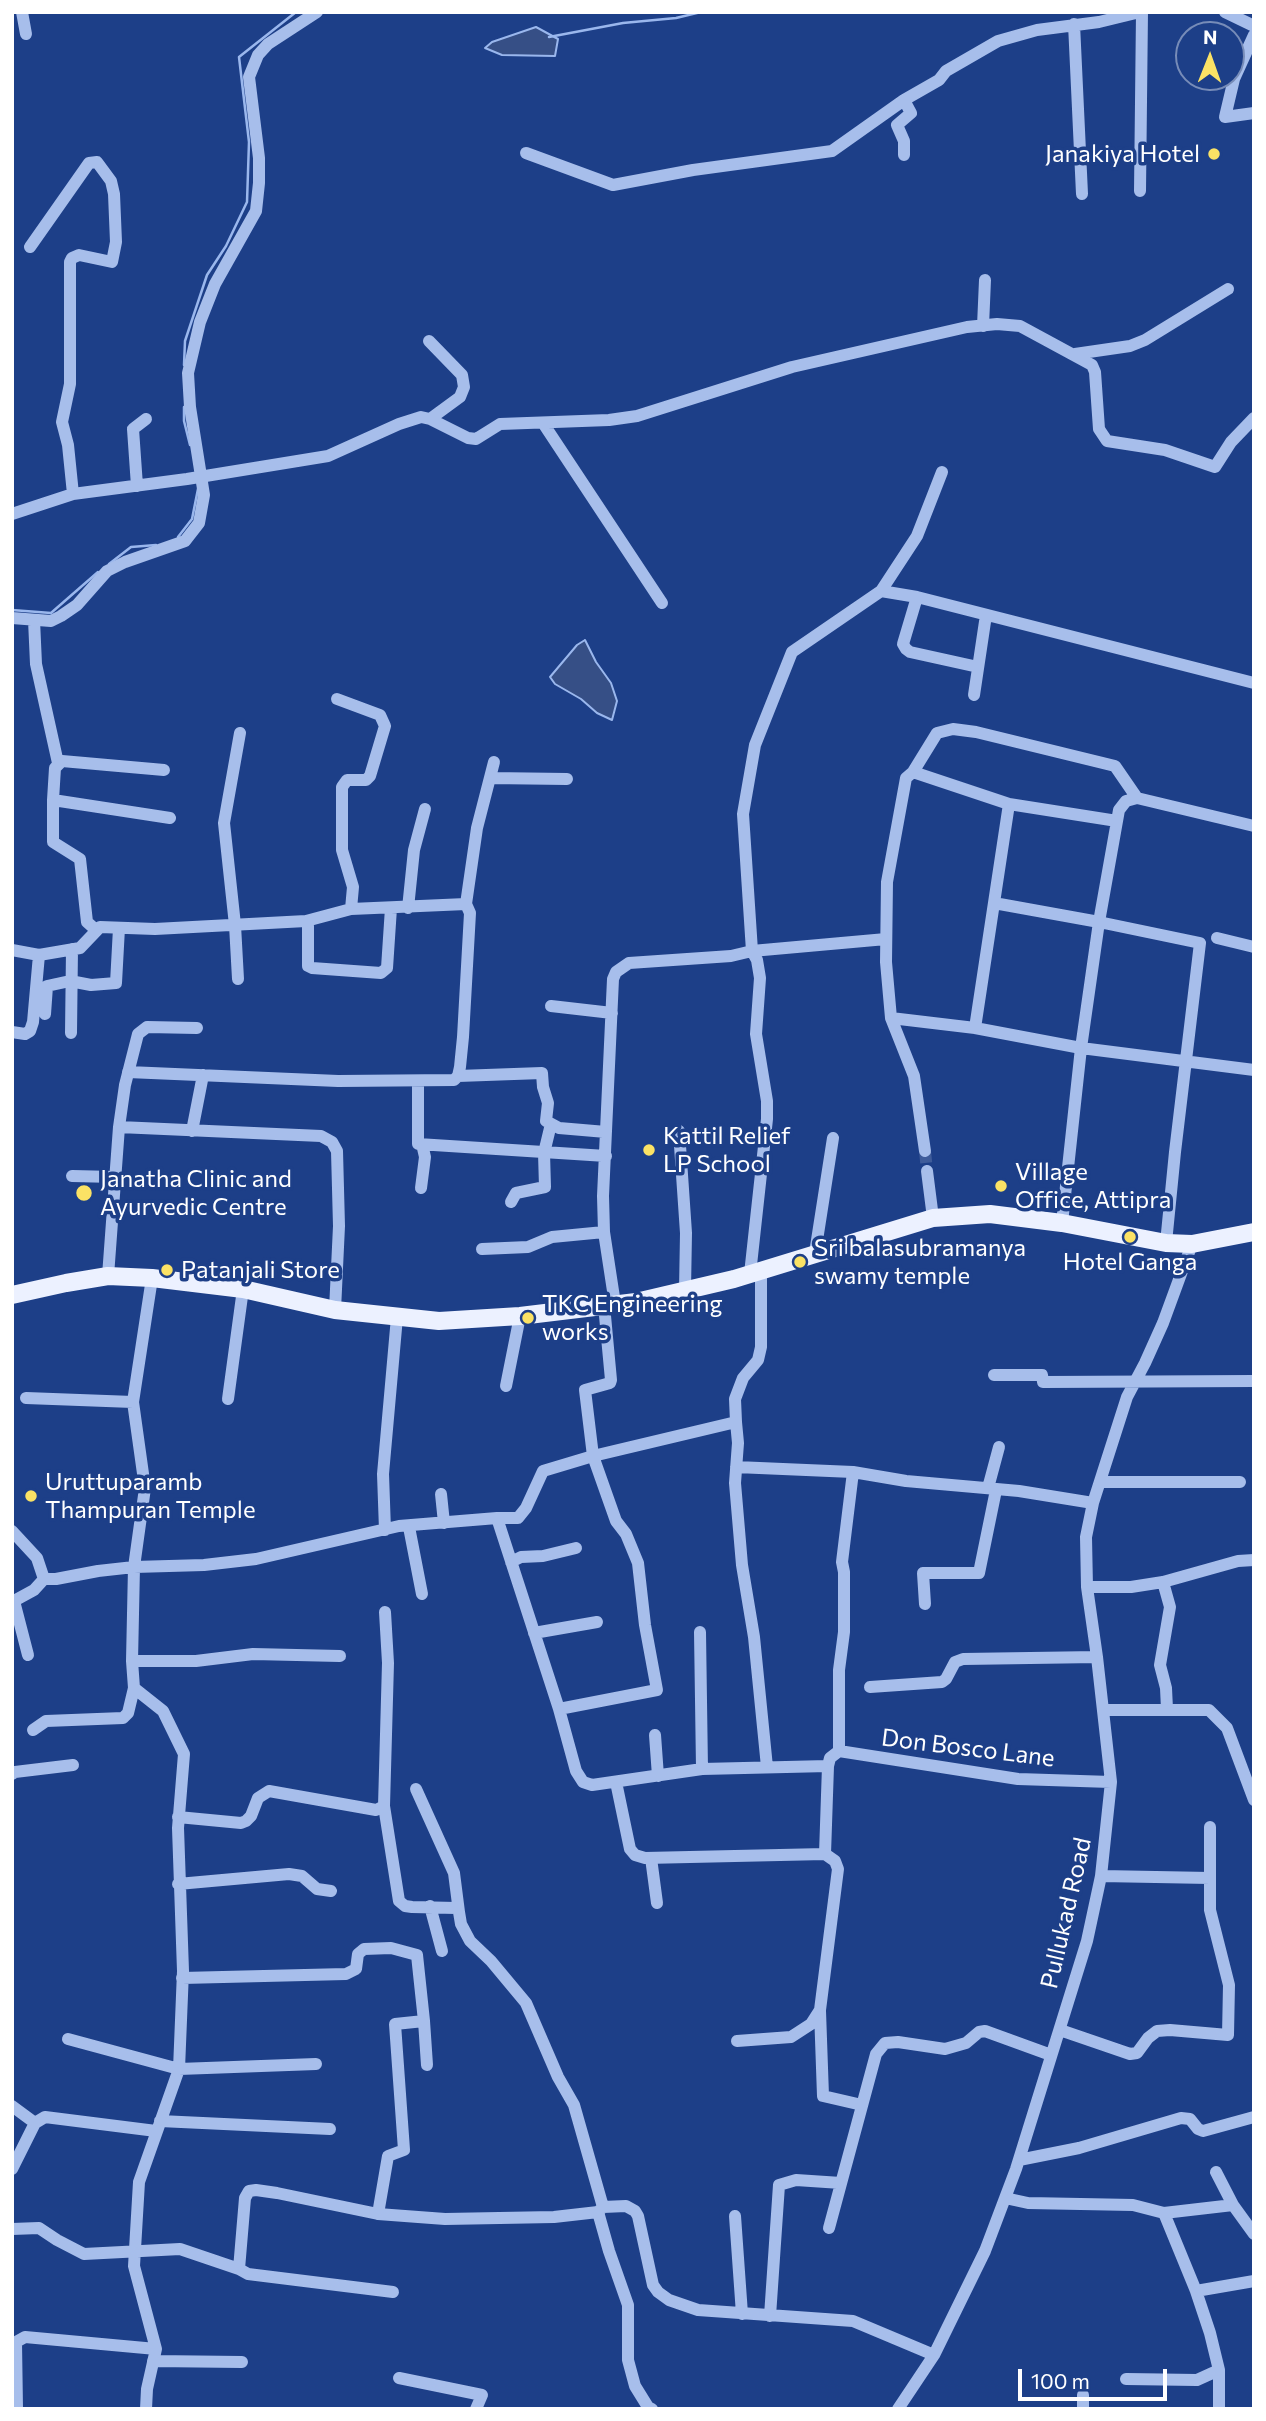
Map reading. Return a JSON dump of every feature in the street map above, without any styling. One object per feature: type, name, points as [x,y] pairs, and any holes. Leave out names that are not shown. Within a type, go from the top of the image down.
[{"type":"main road","points":[[12,1295],[108,1276],[152,1278],[243,1289],[335,1310],[439,1321],[520,1316],[636,1303],[756,1272],[933,1218],[990,1214],[1192,1244],[1254,1232]]},
{"type":"street","points":[[22,12],[26,34]]},
{"type":"street","points":[[12,618],[51,621],[61,617],[77,605],[107,571],[185,541],[199,523],[204,495],[190,407],[188,373],[200,322],[215,284],[256,211],[259,158],[249,77],[258,55],[268,44],[317,12]]},
{"type":"street","points":[[526,153],[613,185],[693,170],[832,151],[904,100],[939,80],[946,71],[998,41],[1098,17],[1141,12],[1140,191]]},
{"type":"street","points":[[1225,12],[1254,26]]},
{"type":"street","points":[[1074,24],[1082,194]]},
{"type":"street","points":[[1254,35],[1234,79],[1224,117],[1254,113]]},
{"type":"street","points":[[904,100],[911,113],[897,125],[904,141],[904,155]]},
{"type":"street","points":[[30,247],[89,163],[97,162],[111,181],[116,242],[112,261],[79,255],[70,262],[70,384],[62,422],[68,445],[73,494]]},
{"type":"street","points":[[983,326],[985,279]]},
{"type":"street","points":[[1074,354],[1130,346],[1145,340],[1228,289]]},
{"type":"street","points":[[12,514],[73,494],[202,477],[328,456],[421,417],[476,439],[500,424],[609,420],[637,416],[792,367],[967,327],[1020,326],[1092,365],[1095,372],[1099,429],[1107,441],[1165,450],[1215,467],[1231,442],[1254,418]]},
{"type":"street","points":[[429,341],[462,375],[464,387],[460,397],[430,419]]},
{"type":"street","points":[[136,486],[133,429],[146,419]]},
{"type":"street","points":[[543,423],[662,603]]},
{"type":"street","points":[[766,1767],[754,1637],[742,1565],[735,1483],[738,1443],[735,1399],[743,1378],[758,1360],[761,1347],[756,1272],[767,1119],[767,1101],[756,1034],[759,968],[752,951],[743,814],[755,745],[792,652],[881,591],[917,536],[942,472]]},
{"type":"street","points":[[881,591],[917,597],[1254,683]]},
{"type":"street","points":[[917,597],[903,644],[906,649],[978,667]]},
{"type":"street","points":[[974,695],[986,615]]},
{"type":"street","points":[[34,620],[36,664],[58,763],[55,768],[52,842],[80,859],[87,922],[96,930]]},
{"type":"street","points":[[337,699],[380,716],[385,726],[370,776],[366,780],[347,780],[342,787],[342,850],[353,887],[351,909]]},
{"type":"street","points":[[925,1151],[914,1076],[891,1018],[886,962],[887,882],[906,778],[913,772],[937,733],[953,729],[976,732],[1115,766],[1137,798]]},
{"type":"street","points":[[238,979],[224,823],[240,733]]},
{"type":"street","points":[[58,763],[67,761],[164,770]]},
{"type":"street","points":[[458,1076],[463,1037],[470,913],[466,904],[477,828],[494,762]]},
{"type":"street","points":[[913,772],[1009,804],[1116,821]]},
{"type":"street","points":[[490,778],[567,779]]},
{"type":"street","points":[[1062,1223],[1081,1048],[1119,810],[1126,801],[1137,798],[1254,826]]},
{"type":"street","points":[[53,800],[170,818]]},
{"type":"street","points":[[975,1028],[1009,804]]},
{"type":"street","points":[[408,908],[414,850],[425,809]]},
{"type":"street","points":[[994,903],[1200,943],[1166,1242]]},
{"type":"street","points":[[12,950],[39,955],[72,949],[85,944],[100,927],[155,929],[306,921],[351,909],[466,904]]},
{"type":"street","points":[[306,921],[307,962],[312,968],[381,973],[387,968],[391,908]]},
{"type":"street","points":[[45,1014],[47,986],[70,981],[91,985],[116,983],[119,928]]},
{"type":"street","points":[[1217,938],[1254,947]]},
{"type":"street","points":[[559,1709],[657,1690],[645,1625],[638,1563],[626,1534],[616,1521],[593,1456],[585,1390],[610,1383],[611,1380],[607,1347],[610,1305],[604,1232],[613,979],[616,972],[629,963],[730,956],[752,951],[886,939]]},
{"type":"street","points":[[71,1033],[72,949]]},
{"type":"street","points":[[12,1031],[25,1034],[30,1031],[39,955]]},
{"type":"street","points":[[551,1006],[612,1013]]},
{"type":"street","points":[[891,1018],[975,1028],[1081,1048],[1254,1070]]},
{"type":"street","points":[[108,1276],[119,1128],[128,1072],[138,1034],[154,1027],[197,1028]]},
{"type":"street","points":[[128,1072],[338,1081],[446,1081],[458,1076],[542,1073],[548,1103],[547,1121],[559,1128],[606,1132]]},
{"type":"street","points":[[192,1130],[203,1075]]},
{"type":"street","points":[[418,1081],[418,1144],[606,1156]]},
{"type":"street","points":[[511,1202],[516,1193],[545,1187],[544,1153],[551,1124]]},
{"type":"street","points":[[119,1128],[321,1136],[332,1142],[337,1151],[340,1226],[335,1310]]},
{"type":"street","points":[[679,1131],[686,1233],[685,1290]]},
{"type":"street","points":[[815,1254],[833,1138]]},
{"type":"street","points":[[421,1188],[425,1157],[422,1144]]},
{"type":"street","points":[[928,1171],[933,1218]]},
{"type":"street","points":[[72,1176],[115,1177]]},
{"type":"street","points":[[482,1250],[528,1247],[552,1237],[604,1232]]},
{"type":"street","name":"Pullukad Road","points":[[898,2409],[934,2355],[985,2251],[1018,2160],[1087,1941],[1101,1876],[1111,1782],[1087,1587],[1086,1537],[1093,1503],[1127,1397],[1163,1323],[1192,1244]]},
{"type":"street","points":[[33,1730],[46,1721],[123,1718],[128,1713],[134,1688],[134,1567],[145,1488],[133,1402],[152,1278]]},
{"type":"street","points":[[228,1399],[243,1289]]},
{"type":"street","points":[[506,1386],[520,1316]]},
{"type":"street","points":[[385,1530],[383,1474],[397,1317]]},
{"type":"street","points":[[994,1375],[1042,1375],[1043,1382],[1254,1381]]},
{"type":"street","points":[[26,1398],[133,1402]]},
{"type":"street","points":[[27,1655],[13,1601],[34,1590],[44,1579],[134,1567],[256,1559],[385,1530],[518,1518],[526,1508],[543,1471],[593,1456],[736,1422]]},
{"type":"street","points":[[925,1604],[923,1573],[979,1573],[999,1447]]},
{"type":"street","points":[[736,1467],[853,1472],[906,1481],[1019,1491],[1093,1503]]},
{"type":"street","points":[[825,1854],[828,1766],[831,1758],[839,1751],[839,1670],[844,1632],[842,1562],[853,1472]]},
{"type":"street","points":[[1100,1482],[1240,1482]]},
{"type":"street","points":[[441,1494],[444,1523]]},
{"type":"street","points":[[497,1518],[559,1709],[576,1771],[583,1782],[616,1782],[702,1769],[828,1766]]},
{"type":"street","points":[[409,1527],[422,1594]]},
{"type":"street","points":[[12,1531],[37,1559],[44,1579]]},
{"type":"street","points":[[511,1562],[521,1557],[543,1556],[576,1548]]},
{"type":"street","points":[[1087,1587],[1131,1587],[1163,1583],[1238,1561],[1254,1560]]},
{"type":"street","points":[[1163,1583],[1170,1607],[1160,1665],[1166,1688],[1167,1709]]},
{"type":"street","points":[[385,1612],[387,1663],[384,1806],[399,1902],[405,1906],[450,1906],[459,1912]]},
{"type":"street","points":[[534,1633],[597,1622]]},
{"type":"street","points":[[700,1632],[702,1769]]},
{"type":"street","points":[[132,1661],[196,1661],[253,1654],[340,1656]]},
{"type":"street","points":[[870,1687],[942,1682],[956,1662],[963,1659],[1097,1657]]},
{"type":"street","points":[[134,1688],[163,1711],[184,1754],[178,1817],[182,1978],[179,2069],[139,2182],[134,2266],[154,2355],[146,2409]]},
{"type":"street","points":[[1102,1710],[1209,1710],[1227,1728],[1254,1800]]},
{"type":"street","points":[[654,1735],[658,1776]]},
{"type":"street","name":"Don Bosco Lane","points":[[839,1751],[1018,1779],[1111,1782]]},
{"type":"street","points":[[12,1774],[73,1765]]},
{"type":"street","points":[[616,1782],[631,1849],[635,1855],[651,1858],[825,1854],[835,1861],[838,1869],[820,2010],[823,2096],[862,2105]]},
{"type":"street","points":[[416,1789],[454,1873],[461,1924],[470,1941],[527,2003],[558,2077],[574,2105],[609,2251],[628,2305],[628,2360],[635,2386],[646,2406]]},
{"type":"street","points":[[178,1817],[241,1823],[251,1816],[258,1798],[269,1791],[376,1810],[384,1806]]},
{"type":"street","points":[[1060,2030],[1130,2054],[1137,2053],[1157,2031],[1228,2035],[1229,1985],[1210,1910],[1210,1827]]},
{"type":"street","points":[[651,1858],[657,1903]]},
{"type":"street","points":[[178,1884],[289,1874],[302,1876],[317,1889],[331,1891]]},
{"type":"street","points":[[1101,1876],[1210,1878]]},
{"type":"street","points":[[430,1906],[442,1951]]},
{"type":"street","points":[[182,1978],[346,1975],[356,1969],[358,1954],[364,1949],[391,1948],[417,1955],[427,2065]]},
{"type":"street","points":[[737,2041],[791,2036],[811,2024],[820,2010]]},
{"type":"street","points":[[378,2214],[388,2156],[404,2150],[395,2024],[424,2021]]},
{"type":"street","points":[[828,2228],[876,2054],[885,2043],[890,2041],[945,2049],[966,2043],[979,2032],[991,2031],[1051,2055]]},
{"type":"street","points":[[68,2039],[179,2069],[316,2064]]},
{"type":"street","points":[[12,2106],[35,2123]]},
{"type":"street","points":[[1018,2160],[1079,2148],[1181,2118],[1190,2119],[1203,2131],[1254,2116]]},
{"type":"street","points":[[12,2169],[35,2123],[45,2117],[158,2126],[330,2129]]},
{"type":"street","points":[[1216,2172],[1233,2205],[1254,2234]]},
{"type":"street","points":[[770,2316],[779,2185],[796,2180],[841,2183]]},
{"type":"street","points":[[239,2269],[245,2198],[249,2191],[277,2193],[378,2214],[445,2219],[554,2217],[626,2206],[638,2216],[651,2276],[658,2292],[669,2300],[698,2310],[853,2321],[934,2355]]},
{"type":"street","points":[[1005,2198],[1028,2203],[1133,2205],[1164,2213],[1233,2205]]},
{"type":"street","points":[[1164,2213],[1210,2333],[1219,2370],[1219,2409]]},
{"type":"street","points":[[734,2216],[741,2314]]},
{"type":"street","points":[[12,2230],[39,2228],[84,2254],[180,2249],[248,2274],[393,2292]]},
{"type":"street","points":[[1196,2291],[1254,2281]]},
{"type":"street","points":[[17,2408],[16,2342],[25,2337],[154,2355],[242,2362]]},
{"type":"street","points":[[1126,2379],[1197,2380],[1219,2370]]},
{"type":"street","points":[[399,2378],[482,2395],[476,2409]]},
{"type":"street","points":[[1083,2395],[1083,2409]]},
{"type":"water","points":[[536,27],[558,39],[555,56],[502,55],[485,48],[492,42]]},
{"type":"water","points":[[585,640],[611,683],[617,701],[612,720],[555,684],[550,677],[577,645]]},
{"type":"waterway","points":[[184,365],[185,341],[207,275],[226,246],[247,202],[249,142],[239,57],[296,12]]},
{"type":"waterway","points":[[549,37],[701,12]]},
{"type":"waterway","points":[[184,407],[184,421],[190,445]]},
{"type":"waterway","points":[[178,537],[192,519],[198,489]]},
{"type":"waterway","points":[[109,564],[131,547],[156,545]]},
{"type":"waterway","points":[[12,610],[51,613],[98,572]]},
{"type":"tunnel","points":[[925,1151],[927,1171]]},
{"type":"place","name":"Janakiya Hotel","points":[[1214,154]]},
{"type":"place","name":"Kattil Relief LP School","points":[[649,1150]]},
{"type":"place","name":"Village Office, Attipra","points":[[1001,1186]]},
{"type":"place","name":"Janatha Clinic and Ayurvedic Centre","points":[[84,1193]]},
{"type":"place","name":"Hotel Ganga","points":[[1130,1237]]},
{"type":"place","name":"Sri balasubramanya swamy temple","points":[[800,1262]]},
{"type":"place","name":"Patanjali Store","points":[[167,1270]]},
{"type":"place","name":"TKC Engineering works","points":[[528,1318]]},
{"type":"place","name":"Uruttuparamb Thampuran Temple","points":[[31,1496]]}]
